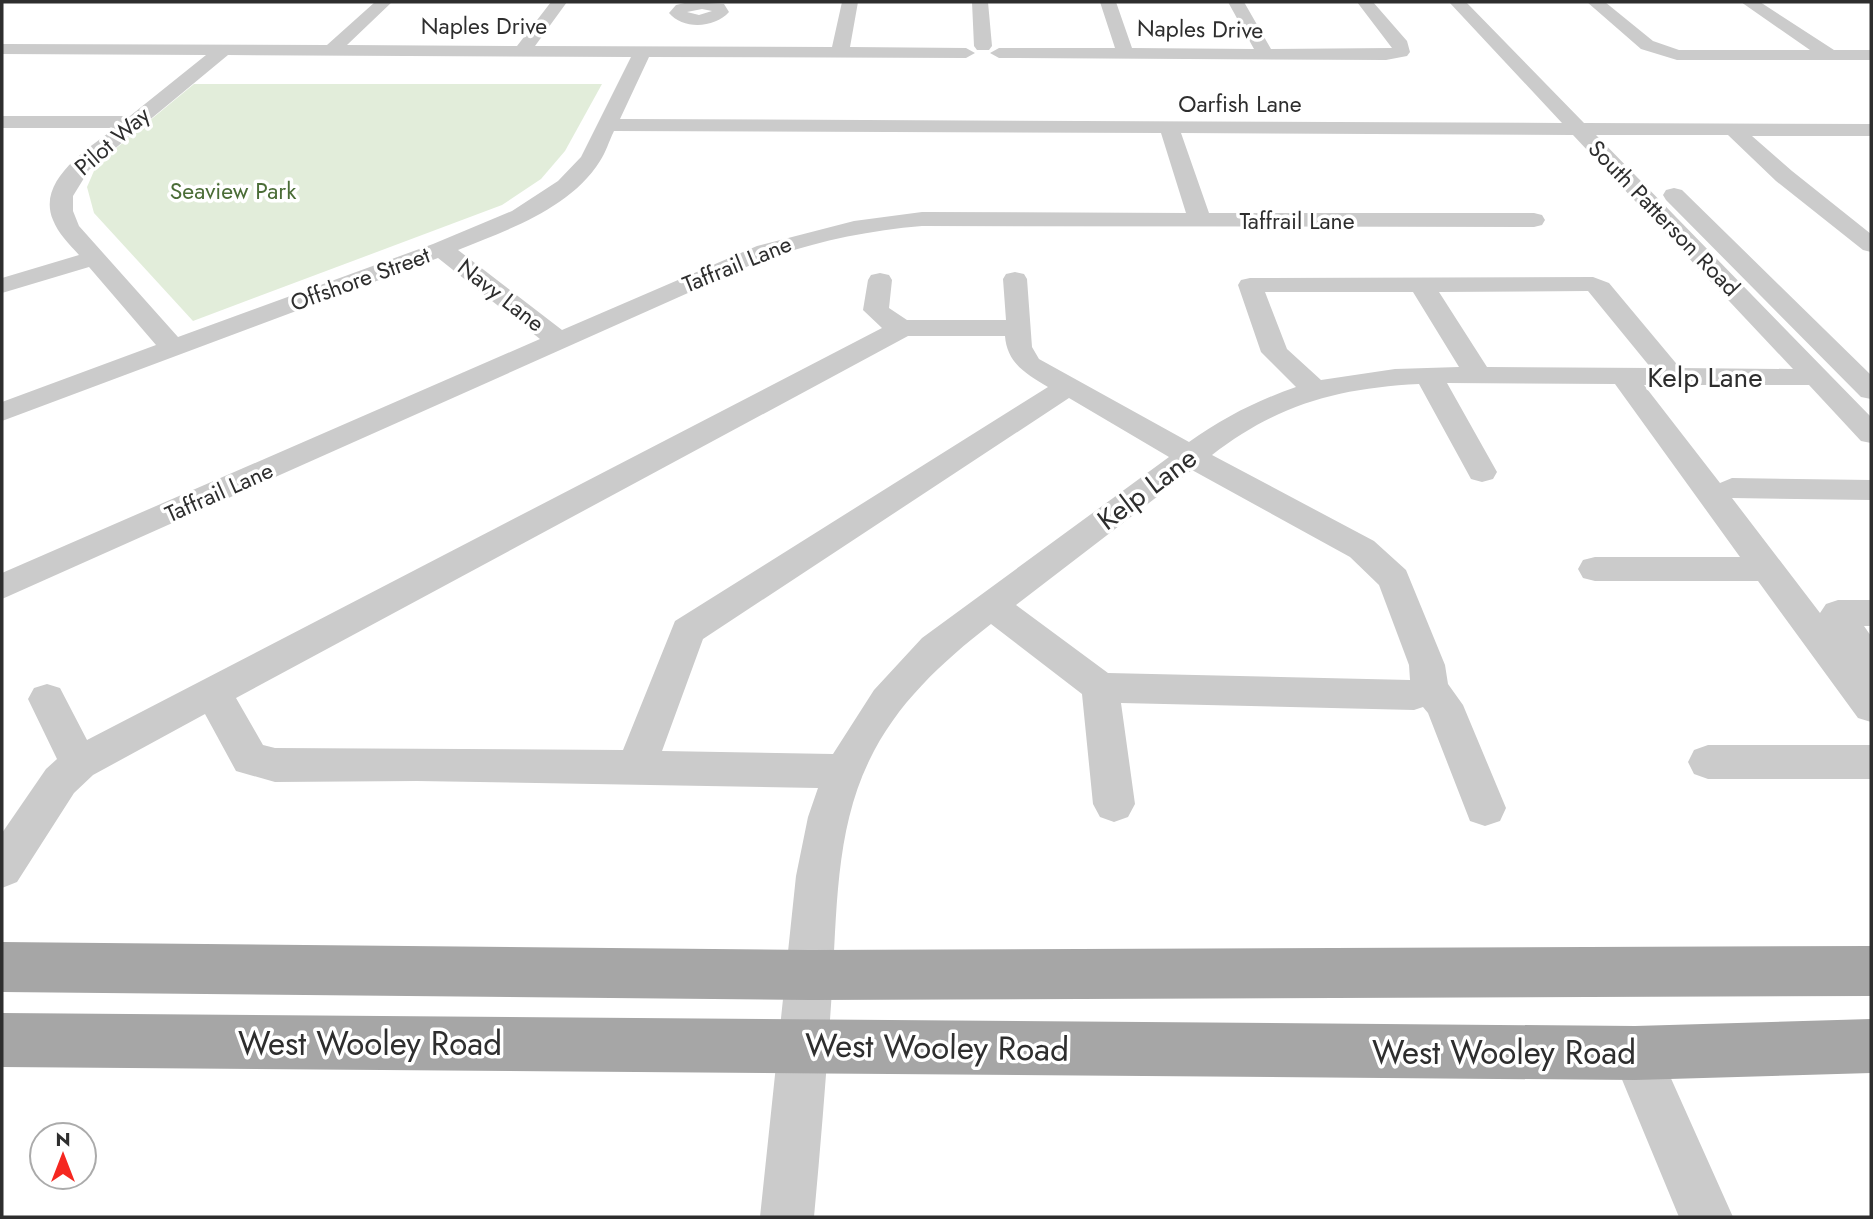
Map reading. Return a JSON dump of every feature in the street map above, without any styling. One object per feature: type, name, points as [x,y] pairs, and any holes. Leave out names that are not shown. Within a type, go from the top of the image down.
[{"type":"main road","points":[[2,967],[810,975],[1871,971]]},
{"type":"main road","name":"West Wooley Road","points":[[2,1040],[1635,1053],[1871,1046]]},
{"type":"street","points":[[332,50],[384,2]]},
{"type":"street","points":[[523,51],[559,2]]},
{"type":"street","points":[[840,53],[850,2]]},
{"type":"street","points":[[980,2],[991,50]]},
{"type":"street","points":[[1108,2],[1125,53]]},
{"type":"street","points":[[1236,2],[1266,55]]},
{"type":"street","name":"Naples Drive","points":[[2,50],[966,53],[970,57],[986,59],[991,50],[1266,55],[1386,55],[1401,52],[1401,46],[1365,2]]},
{"type":"street","name":"South Patterson Road","points":[[1457,2],[1582,118],[1815,377],[1871,435]]},
{"type":"street","points":[[1477,2],[1557,79]]},
{"type":"street","points":[[1595,2],[1647,45],[1670,53],[1686,56],[1871,55]]},
{"type":"street","points":[[1749,2],[1830,55]]},
{"type":"street","name":"Pilot Way","points":[[174,349],[93,258],[61,217],[61,193],[81,165],[131,122],[224,50]]},
{"type":"street","name":"Offshore Street","points":[[2,412],[441,249],[520,216],[566,187],[590,160],[642,52]]},
{"type":"street","name":"Oarfish Lane","points":[[608,125],[1169,128],[1582,118],[1606,128],[1871,130]]},
{"type":"street","points":[[2,122],[131,122]]},
{"type":"street","points":[[1169,128],[1200,221]]},
{"type":"street","name":"South Patterson Road","points":[[1606,128],[1625,146]]},
{"type":"street","points":[[1733,129],[1784,176],[1871,245]]},
{"type":"street","name":"South Patterson Road","points":[[1661,182],[1871,391]]},
{"type":"street","name":"Taffrail Lane","points":[[2,587],[773,247],[844,228],[922,219],[1534,220]]},
{"type":"street","points":[[1841,220],[1871,220]]},
{"type":"street","name":"Navy Lane","points":[[441,249],[561,342]]},
{"type":"street","points":[[2,286],[93,258]]},
{"type":"street","points":[[1015,279],[1019,347],[1029,364],[1190,456],[1362,549],[1394,579],[1427,665],[1430,690],[1444,705],[1485,808]]},
{"type":"street","points":[[880,280],[876,310],[889,322],[903,328],[1017,328]]},
{"type":"street","points":[[1422,284],[1479,376]]},
{"type":"street","points":[[1314,389],[1275,352],[1250,285],[1593,284],[1600,288],[1673,377]]},
{"type":"street","points":[[2,868],[61,781],[79,763],[903,328]]},
{"type":"street","points":[[1623,376],[1871,707]]},
{"type":"street","points":[[1429,377],[1482,472]]},
{"type":"street","name":"Kelp Lane","points":[[787,1217],[818,875],[830,812],[845,771],[872,719],[902,681],[935,648],[1246,416],[1272,403],[1314,389],[1373,379],[1429,377],[1815,377]]},
{"type":"street","points":[[635,767],[688,631],[1067,387]]},
{"type":"street","points":[[1732,488],[1871,490]]},
{"type":"street","points":[[1595,569],[1768,569]]},
{"type":"street","points":[[992,606],[1100,687],[1165,691],[1414,695],[1430,690]]},
{"type":"street","points":[[1871,613],[1838,613],[1838,617],[1871,663]]},
{"type":"street","points":[[1100,687],[1114,804]]},
{"type":"street","points":[[211,693],[250,759],[275,765],[845,771]]},
{"type":"street","points":[[47,699],[79,763]]},
{"type":"street","points":[[1708,762],[1871,762]]},
{"type":"street","points":[[1635,1053],[1706,1217]]},
{"type":"green space","name":"Seaview Park","points":[[194,84],[602,84],[565,151],[541,179],[502,205],[193,321],[94,213],[87,187],[97,164]]}]
